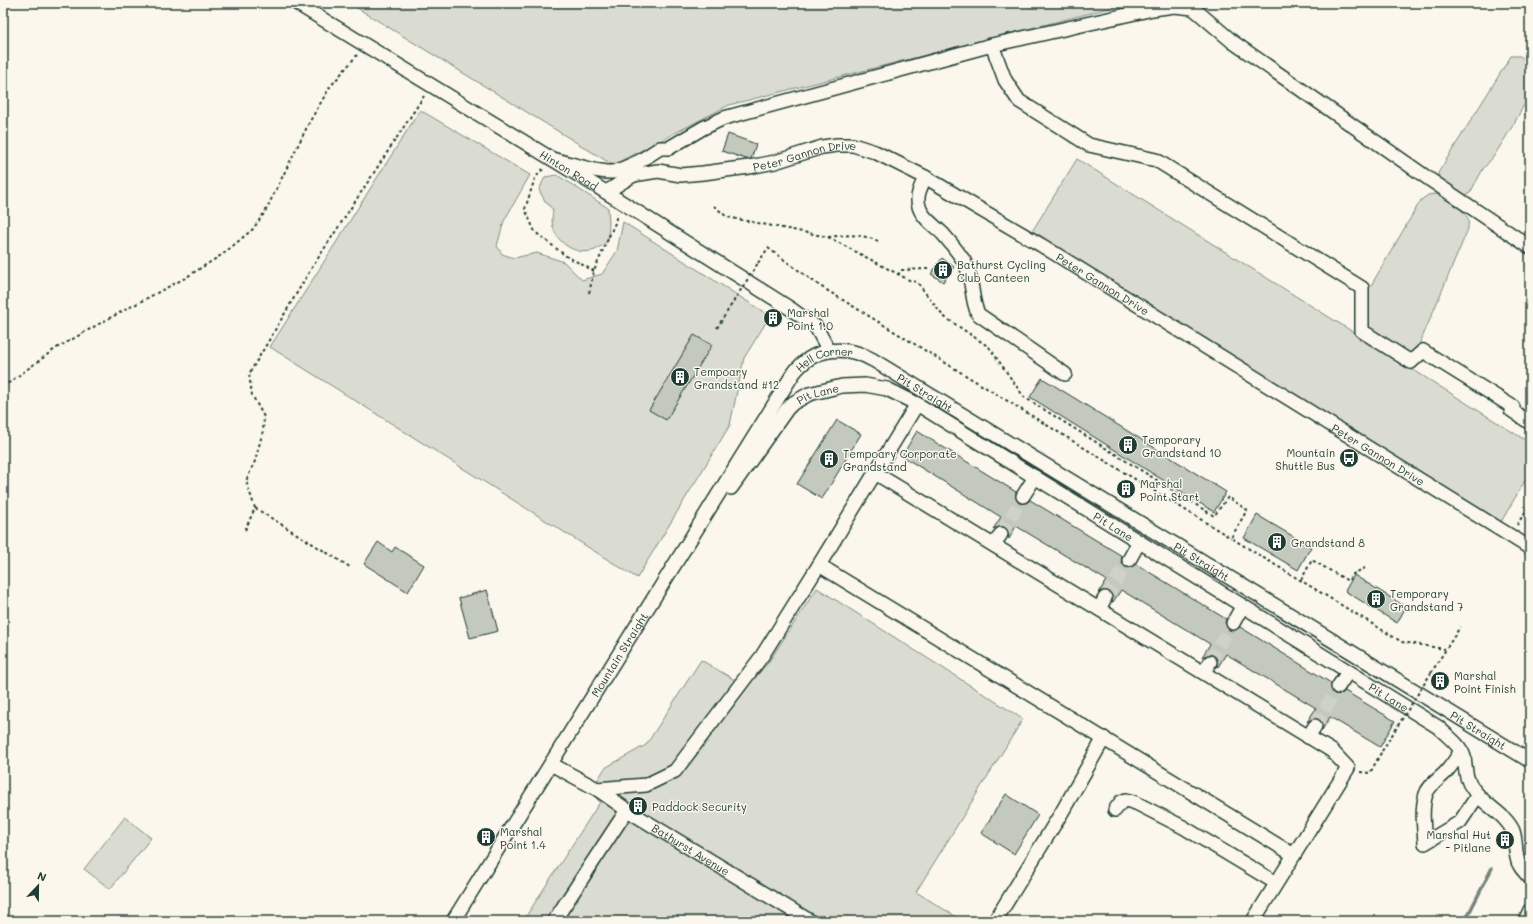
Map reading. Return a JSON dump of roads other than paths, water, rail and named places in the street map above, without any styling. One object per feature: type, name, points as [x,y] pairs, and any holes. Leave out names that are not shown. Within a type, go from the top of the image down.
[{"type":"street","name":"Hinton Road","points":[[296,3],[621,201],[791,309],[816,327],[829,351]]},
{"type":"street","points":[[552,159],[594,170],[607,172],[617,171],[640,161],[660,148],[669,148],[703,128],[724,118],[992,45],[1153,9],[1174,6],[1194,8],[1233,42],[1530,248]]},
{"type":"street","points":[[992,45],[1005,80],[1019,101],[1089,145],[1156,160],[1356,284],[1362,288],[1362,331],[1411,362],[1423,351],[1513,407],[1511,410],[1530,423]]},
{"type":"street","name":"Peter Gannon Drive","points":[[617,171],[633,175],[658,171],[680,175],[703,173],[775,162],[822,147],[836,145],[853,145],[875,152],[925,177],[1041,245],[1530,548]]},
{"type":"street","points":[[606,192],[667,154],[669,148]]},
{"type":"street","points":[[925,177],[918,196],[918,208],[924,218],[943,235],[963,261],[971,277],[974,304],[978,314],[1066,374]]},
{"type":"street","name":"Hell Corner","points":[[784,387],[801,364],[817,354],[841,350],[853,351],[864,354],[873,360]]},
{"type":"street","name":"Pit Straight","points":[[873,360],[1530,761]]},
{"type":"street","name":"Pit Lane","points":[[674,568],[787,409],[800,398],[808,394],[831,388],[859,385],[887,389],[917,404],[1242,607],[1438,727],[1458,747],[1464,756],[1468,781],[1474,791],[1505,820],[1512,830],[1515,839],[1517,860],[1530,878]]},
{"type":"street","name":"Mountain Straight","points":[[453,921],[674,568],[784,387]]},
{"type":"street","points":[[597,789],[646,785],[675,771],[762,656],[876,473],[917,404]]},
{"type":"street","points":[[876,473],[997,539],[1312,731],[1348,768],[1253,921]]},
{"type":"street","points":[[1023,496],[1035,477]]},
{"type":"street","points":[[1129,560],[1139,542]]},
{"type":"street","points":[[819,565],[1294,855]]},
{"type":"street","points":[[1232,623],[1242,607]]},
{"type":"street","points":[[1338,687],[1348,672]]},
{"type":"street","points":[[995,921],[1062,812],[1104,738]]},
{"type":"street","points":[[1461,751],[1452,765],[1426,793],[1423,811],[1425,843],[1460,822],[1478,795]]},
{"type":"street","name":"Bathurst Avenue","points":[[551,764],[597,789],[627,810],[810,921]]},
{"type":"street","points":[[1115,810],[1121,802],[1126,800],[1136,803],[1183,827],[1276,883]]},
{"type":"street","points":[[554,921],[627,810]]},
{"type":"street","points":[[1525,921],[1530,910]]},
{"type":"waterway","points":[[1465,921],[1492,868]]},
{"type":"tunnel","points":[[1001,534],[1023,496]]},
{"type":"tunnel","points":[[1105,598],[1129,560]]},
{"type":"tunnel","points":[[1210,662],[1233,623]]},
{"type":"tunnel","points":[[1315,726],[1338,687]]},
{"type":"place","name":"Bathurst Cycling Club Canteen","points":[[943,270]]},
{"type":"place","name":"Marshal Point 1.0","points":[[773,318]]},
{"type":"place","name":"Tempoary Grandstand #12","points":[[680,377]]},
{"type":"place","name":"Temporary Grandstand 10","points":[[1128,445]]},
{"type":"place","name":"Mountain Shuttle Bus","points":[[1349,458]]},
{"type":"place","name":"Tempoary Corporate Grandstand","points":[[829,459]]},
{"type":"place","name":"Marshal Point Start","points":[[1126,489]]},
{"type":"place","name":"Grandstand 8","points":[[1277,542]]},
{"type":"place","name":"Temporary Grandstand 7","points":[[1376,599]]},
{"type":"place","name":"Marshal Point Finish","points":[[1440,681]]},
{"type":"place","name":"Paddock Security","points":[[638,806]]},
{"type":"place","name":"Marshal Point 1.4","points":[[486,837]]},
{"type":"place","name":"Marshal Hut - Pitlane","points":[[1505,840]]}]
